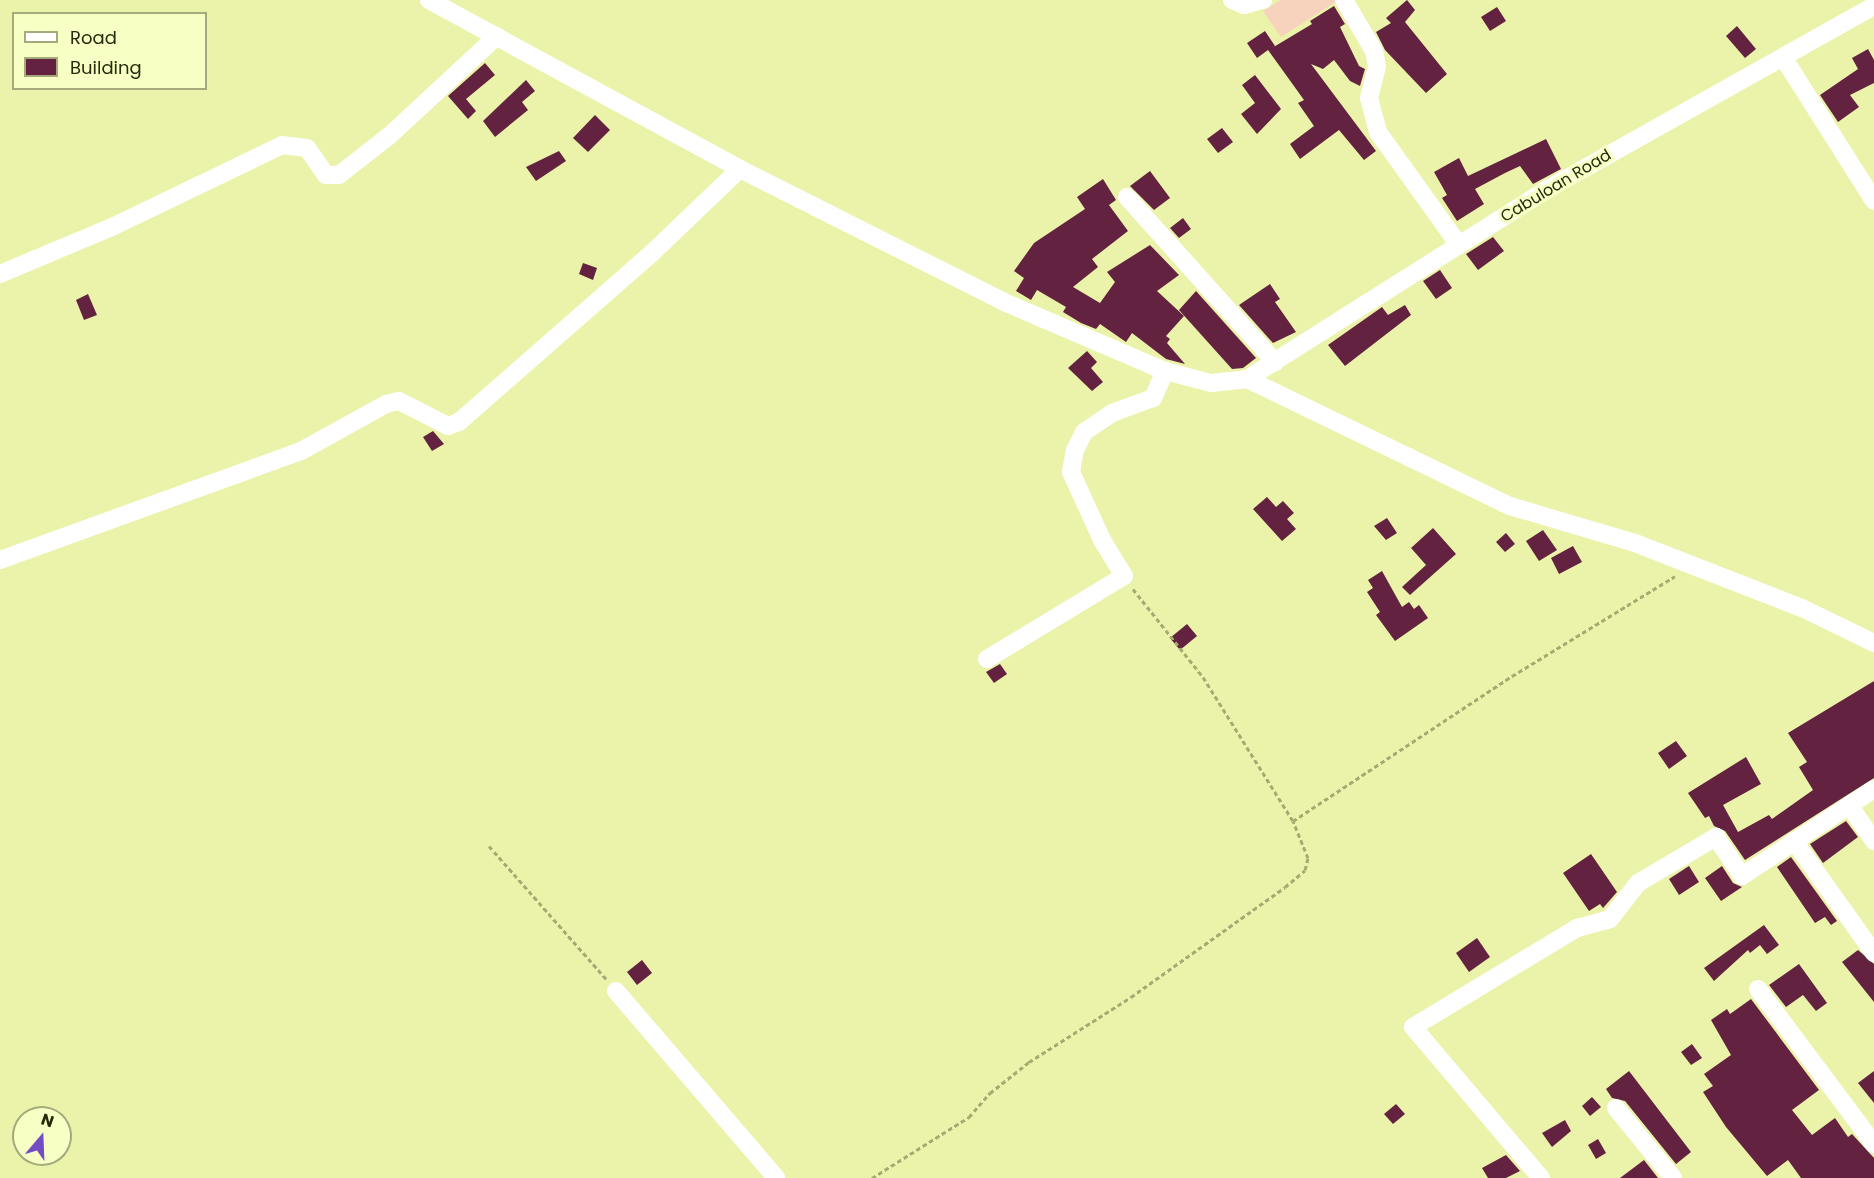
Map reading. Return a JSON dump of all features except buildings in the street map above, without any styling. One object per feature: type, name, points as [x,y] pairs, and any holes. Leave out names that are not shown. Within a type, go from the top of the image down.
[{"type":"street","points":[[429,0],[740,169],[1004,302],[1165,371],[1211,383],[1247,379],[1510,506],[1635,543],[1686,562],[1802,608],[1874,643]]},
{"type":"street","points":[[1232,0],[1244,5],[1263,0]]},
{"type":"street","points":[[1344,0],[1374,51],[1377,66],[1369,98],[1378,132],[1459,245]]},
{"type":"street","name":"Cabuloan Road","points":[[1247,379],[1544,191],[1874,6]]},
{"type":"street","points":[[0,274],[114,226],[282,145],[307,148],[326,175],[339,175],[389,136],[497,36]]},
{"type":"street","points":[[1783,57],[1874,201]]},
{"type":"street","points":[[0,560],[301,451],[386,404],[399,401],[448,426],[459,422],[653,252],[740,169]]},
{"type":"street","points":[[1127,197],[1275,362]]},
{"type":"street","points":[[987,659],[1124,576],[1102,540],[1071,472],[1075,450],[1084,432],[1112,413],[1153,398],[1165,371]]},
{"type":"street","points":[[1541,1178],[1413,1027],[1577,928],[1610,919],[1638,883],[1716,837],[1742,876],[1874,789]]},
{"type":"street","points":[[1849,805],[1874,841]]},
{"type":"street","points":[[1794,841],[1874,953]]},
{"type":"street","points":[[1758,989],[1874,1144]]},
{"type":"street","points":[[616,991],[776,1178]]},
{"type":"street","points":[[1616,1108],[1673,1178]]},
{"type":"path","points":[[1293,821],[1512,676],[1670,581],[1686,562]]},
{"type":"path","points":[[872,1178],[969,1117],[990,1093],[1029,1062],[1131,997],[1285,887],[1305,870],[1308,858],[1293,821],[1203,677],[1156,622],[1124,576]]},
{"type":"path","points":[[489,846],[616,991]]},
{"type":"shaded area","points":[[1281,0],[1337,1],[1281,37],[1263,11]]}]
